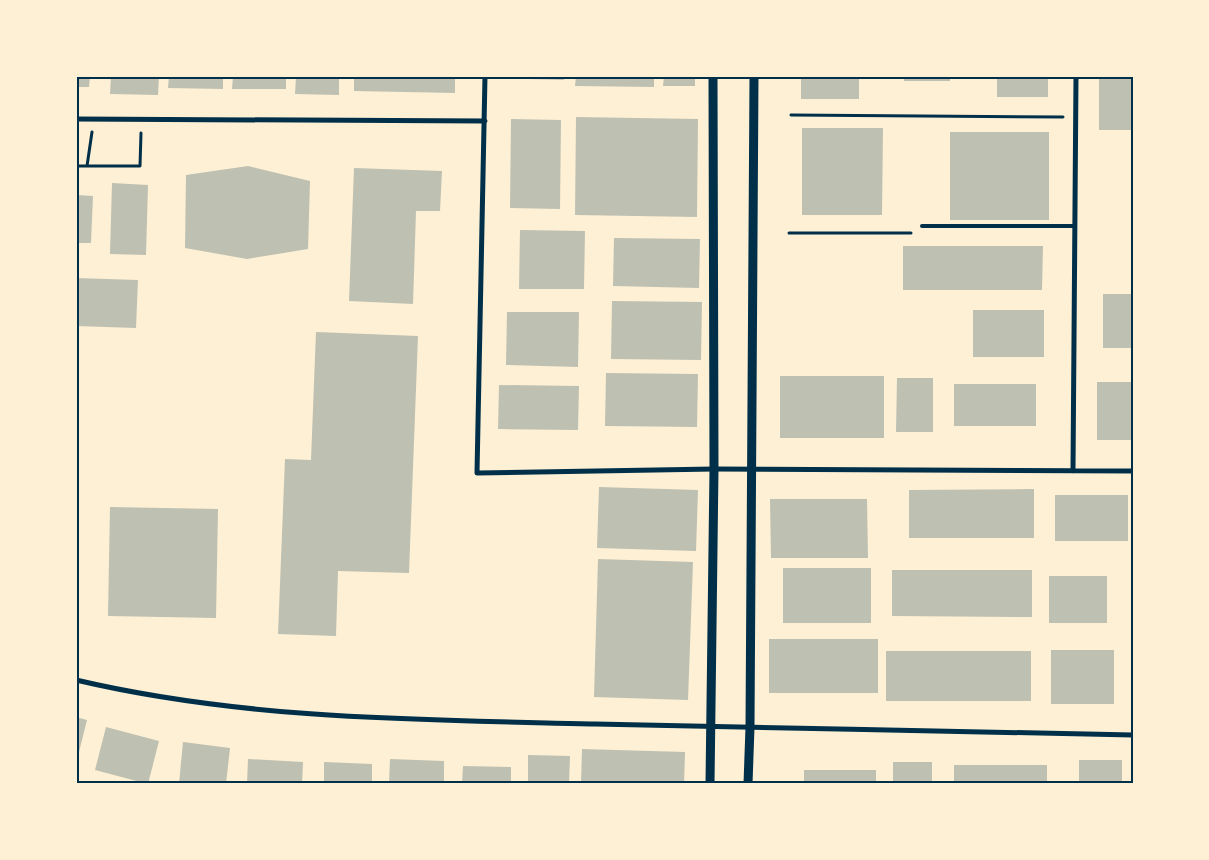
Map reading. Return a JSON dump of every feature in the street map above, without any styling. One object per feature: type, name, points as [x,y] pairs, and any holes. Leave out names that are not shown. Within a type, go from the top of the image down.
[{"type":"street","points":[[484,76],[485,121],[477,473],[714,469],[1133,471]]},
{"type":"street","points":[[710,784],[714,469],[714,76]]},
{"type":"street","points":[[748,784],[750,727],[750,469],[754,76]]},
{"type":"street","points":[[1073,471],[1076,76]]},
{"type":"street","points":[[76,119],[485,121]]},
{"type":"street","points":[[76,680],[123,691],[252,708],[394,720],[1133,735]]},
{"type":"lane","points":[[922,226],[1075,226]]},
{"type":"path","points":[[791,115],[1076,118]]},
{"type":"path","points":[[87,166],[94,119]]},
{"type":"path","points":[[76,166],[140,166],[141,120]]},
{"type":"building","points":[[76,76],[90,76],[89,87],[76,87]]},
{"type":"building","points":[[111,76],[159,76],[158,95],[110,94]]},
{"type":"building","points":[[169,76],[223,76],[223,89],[168,88]]},
{"type":"building","points":[[233,76],[286,76],[286,89],[232,89]]},
{"type":"building","points":[[296,76],[339,76],[339,95],[295,94]]},
{"type":"building","points":[[354,76],[455,76],[455,93],[354,91]]},
{"type":"building","points":[[528,76],[564,76],[564,80],[528,79]]},
{"type":"building","points":[[576,76],[654,76],[654,87],[575,86]]},
{"type":"building","points":[[664,76],[695,76],[695,86],[663,86]]},
{"type":"building","points":[[801,76],[859,76],[859,99],[801,99]]},
{"type":"building","points":[[904,76],[950,76],[950,81],[904,81]]},
{"type":"building","points":[[997,76],[1048,76],[1048,97],[997,97]]},
{"type":"building","points":[[1099,79],[1133,79],[1133,130],[1099,130]]},
{"type":"building","points":[[576,117],[698,119],[697,217],[575,215]]},
{"type":"building","points":[[511,119],[561,120],[560,209],[510,208]]},
{"type":"building","points":[[802,128],[883,128],[882,215],[802,215]]},
{"type":"building","points":[[950,132],[1049,132],[1049,220],[950,220]]},
{"type":"building","points":[[248,166],[310,181],[308,249],[247,259],[185,248],[186,175]]},
{"type":"building","points":[[354,168],[442,171],[440,211],[416,211],[413,304],[349,301]]},
{"type":"building","points":[[112,183],[148,185],[146,255],[110,254]]},
{"type":"building","points":[[76,195],[93,196],[91,243],[76,243]]},
{"type":"building","points":[[520,230],[585,231],[584,289],[519,289]]},
{"type":"building","points":[[614,238],[700,239],[699,288],[613,286]]},
{"type":"building","points":[[903,246],[1043,246],[1042,290],[903,290]]},
{"type":"building","points":[[76,278],[138,280],[136,328],[76,326]]},
{"type":"building","points":[[1103,294],[1133,294],[1133,348],[1103,348]]},
{"type":"building","points":[[612,301],[702,302],[701,360],[611,359]]},
{"type":"building","points":[[973,310],[1044,310],[1044,357],[973,357]]},
{"type":"building","points":[[507,312],[579,312],[578,367],[506,365]]},
{"type":"building","points":[[316,332],[418,336],[409,573],[338,571],[336,636],[278,634],[285,459],[311,460]]},
{"type":"building","points":[[606,373],[698,374],[697,427],[605,426]]},
{"type":"building","points":[[780,376],[884,376],[884,438],[780,438]]},
{"type":"building","points":[[897,378],[933,378],[933,432],[896,432]]},
{"type":"building","points":[[1097,382],[1133,382],[1133,440],[1097,440]]},
{"type":"building","points":[[954,384],[1036,384],[1036,426],[954,426]]},
{"type":"building","points":[[499,385],[579,386],[578,430],[498,429]]},
{"type":"building","points":[[599,487],[698,490],[696,551],[597,548]]},
{"type":"building","points":[[1034,489],[1034,538],[909,538],[909,490]]},
{"type":"building","points":[[1055,495],[1128,495],[1128,541],[1055,541]]},
{"type":"building","points":[[770,499],[867,499],[868,558],[771,558]]},
{"type":"building","points":[[110,507],[218,509],[216,618],[108,616]]},
{"type":"building","points":[[598,559],[693,562],[688,700],[594,697]]},
{"type":"building","points":[[783,568],[871,568],[871,623],[783,623]]},
{"type":"building","points":[[892,570],[1032,570],[1032,617],[892,616]]},
{"type":"building","points":[[1049,576],[1107,576],[1107,623],[1049,623]]},
{"type":"building","points":[[769,639],[878,639],[878,693],[769,693]]},
{"type":"building","points":[[1051,650],[1114,650],[1114,704],[1051,704]]},
{"type":"building","points":[[886,651],[1031,651],[1031,701],[886,701]]},
{"type":"building","points":[[76,717],[87,720],[77,760],[76,759]]},
{"type":"building","points":[[106,727],[159,741],[148,784],[95,770]]},
{"type":"building","points":[[183,742],[230,748],[226,784],[179,784]]},
{"type":"building","points":[[582,749],[685,752],[684,784],[581,784]]},
{"type":"building","points":[[528,755],[570,756],[569,784],[528,784]]},
{"type":"building","points":[[248,759],[303,762],[302,784],[247,784]]},
{"type":"building","points":[[390,759],[444,761],[444,784],[389,784]]},
{"type":"building","points":[[1079,760],[1122,760],[1122,784],[1079,784]]},
{"type":"building","points":[[324,762],[372,764],[372,784],[324,784]]},
{"type":"building","points":[[893,762],[932,762],[932,784],[893,784]]},
{"type":"building","points":[[954,765],[1047,765],[1047,784],[954,784]]},
{"type":"building","points":[[463,766],[511,767],[511,784],[462,784]]},
{"type":"building","points":[[804,770],[876,770],[876,784],[804,784]]}]
